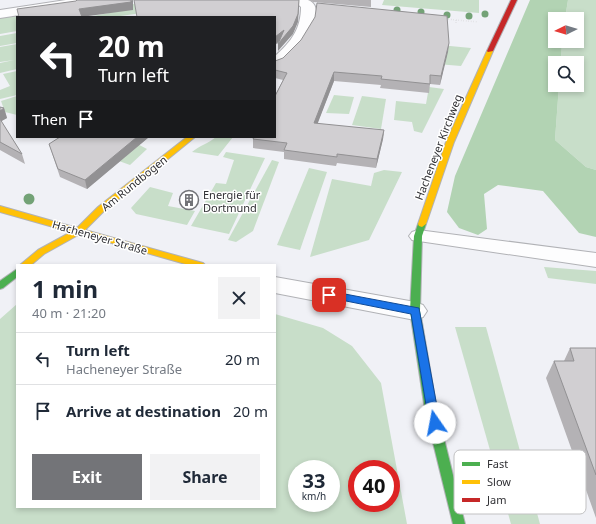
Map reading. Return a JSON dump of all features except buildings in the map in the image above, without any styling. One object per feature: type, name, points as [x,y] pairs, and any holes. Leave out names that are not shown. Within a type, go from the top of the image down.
[{"type":"main road","name":"Hacheneyer Kirchweg","points":[[415,311],[418,236],[450,142],[514,0]]},
{"type":"main road","name":"Am Rundbogen","points":[[26,264],[40,252],[78,232],[101,209],[190,138]]},
{"type":"main road","name":"Hacheneyer Straße","points":[[0,209],[196,264]]},
{"type":"main road","points":[[0,286],[16,273]]},
{"type":"main road","points":[[415,311],[431,410],[454,504]]},
{"type":"main road","points":[[457,514],[459,524]]},
{"type":"street","points":[[0,14],[90,0]]},
{"type":"street","points":[[276,61],[303,36],[309,20],[307,4]]},
{"type":"street","points":[[276,285],[415,311]]},
{"type":"lane","points":[[418,236],[596,260]]},
{"type":"path","points":[[441,18],[482,23]]},
{"type":"green space","points":[[384,0],[479,0],[479,13],[382,5]]},
{"type":"green space","points":[[530,0],[568,0],[566,12],[548,12],[548,48],[562,48],[561,56],[548,56],[548,92],[558,92],[555,140],[586,167],[596,170],[596,237],[579,233],[543,191],[498,185],[484,194],[487,229],[478,235],[459,228],[447,212],[455,176]]},
{"type":"green space","points":[[568,0],[596,0],[596,170],[586,167],[555,140],[558,92],[584,92],[584,56],[561,56],[562,48],[584,48],[584,12],[566,12]]},
{"type":"green space","points":[[135,4],[142,13],[120,16],[93,16],[109,13],[122,5]]},
{"type":"green space","points":[[18,15],[16,16],[16,31],[0,34],[0,17]]},
{"type":"green space","points":[[16,33],[16,43],[0,46],[0,36]]},
{"type":"green space","points":[[16,44],[16,69],[0,73],[0,63],[14,60],[0,62],[0,47]]},
{"type":"green space","points":[[429,44],[471,48],[461,66],[425,63]]},
{"type":"green space","points":[[16,71],[16,95],[0,99],[0,90],[10,86],[3,74]]},
{"type":"green space","points":[[429,87],[444,89],[422,133],[414,131],[412,122],[394,120],[396,101],[426,104]]},
{"type":"green space","points":[[334,95],[354,97],[349,114],[326,113]]},
{"type":"green space","points":[[16,96],[16,115],[5,112],[1,101]]},
{"type":"green space","points":[[362,96],[386,99],[381,129],[352,125]]},
{"type":"green space","points":[[122,138],[126,138],[147,149],[130,165],[97,153]]},
{"type":"green space","points":[[214,138],[232,138],[218,156],[192,152]]},
{"type":"green space","points":[[226,152],[265,158],[229,234],[191,226],[216,183],[226,184],[234,160],[223,157]]},
{"type":"green space","points":[[272,160],[279,162],[253,231],[236,242],[228,240]]},
{"type":"green space","points":[[309,168],[327,172],[300,250],[277,245]]},
{"type":"green space","points":[[384,170],[402,172],[369,240],[310,257],[332,179],[371,186],[374,173]]},
{"type":"green space","points":[[150,187],[173,193],[168,206],[195,211],[187,225],[136,214],[131,208]]},
{"type":"green space","points":[[544,267],[596,271],[596,284],[548,278]]},
{"type":"green space","points":[[16,305],[16,508],[276,508],[276,314],[323,328],[352,346],[381,383],[395,460],[348,460],[348,512],[400,512],[400,486],[407,524],[0,524],[0,319]]},
{"type":"green space","points":[[455,327],[486,327],[520,450],[490,450]]},
{"type":"green space","points":[[508,514],[537,514],[540,524],[511,524]]},
{"type":"traffic: fast","points":[[422,224],[418,236],[415,311],[431,410],[454,504]]},
{"type":"traffic: fast","points":[[0,286],[16,273]]},
{"type":"traffic: fast","points":[[457,514],[459,524]]},
{"type":"traffic: slow","points":[[422,224],[450,142],[490,51]]},
{"type":"traffic: slow","points":[[78,232],[101,209],[190,138]]},
{"type":"traffic: slow","points":[[0,209],[196,264]]},
{"type":"traffic: slow","points":[[26,264],[41,252],[78,232]]},
{"type":"traffic: jam","points":[[490,51],[514,0]]},
{"type":"place","name":"Energie für Dortmund","points":[[189,200]]},
{"type":"route","points":[[329,295],[415,311],[431,410],[435,423]]}]
